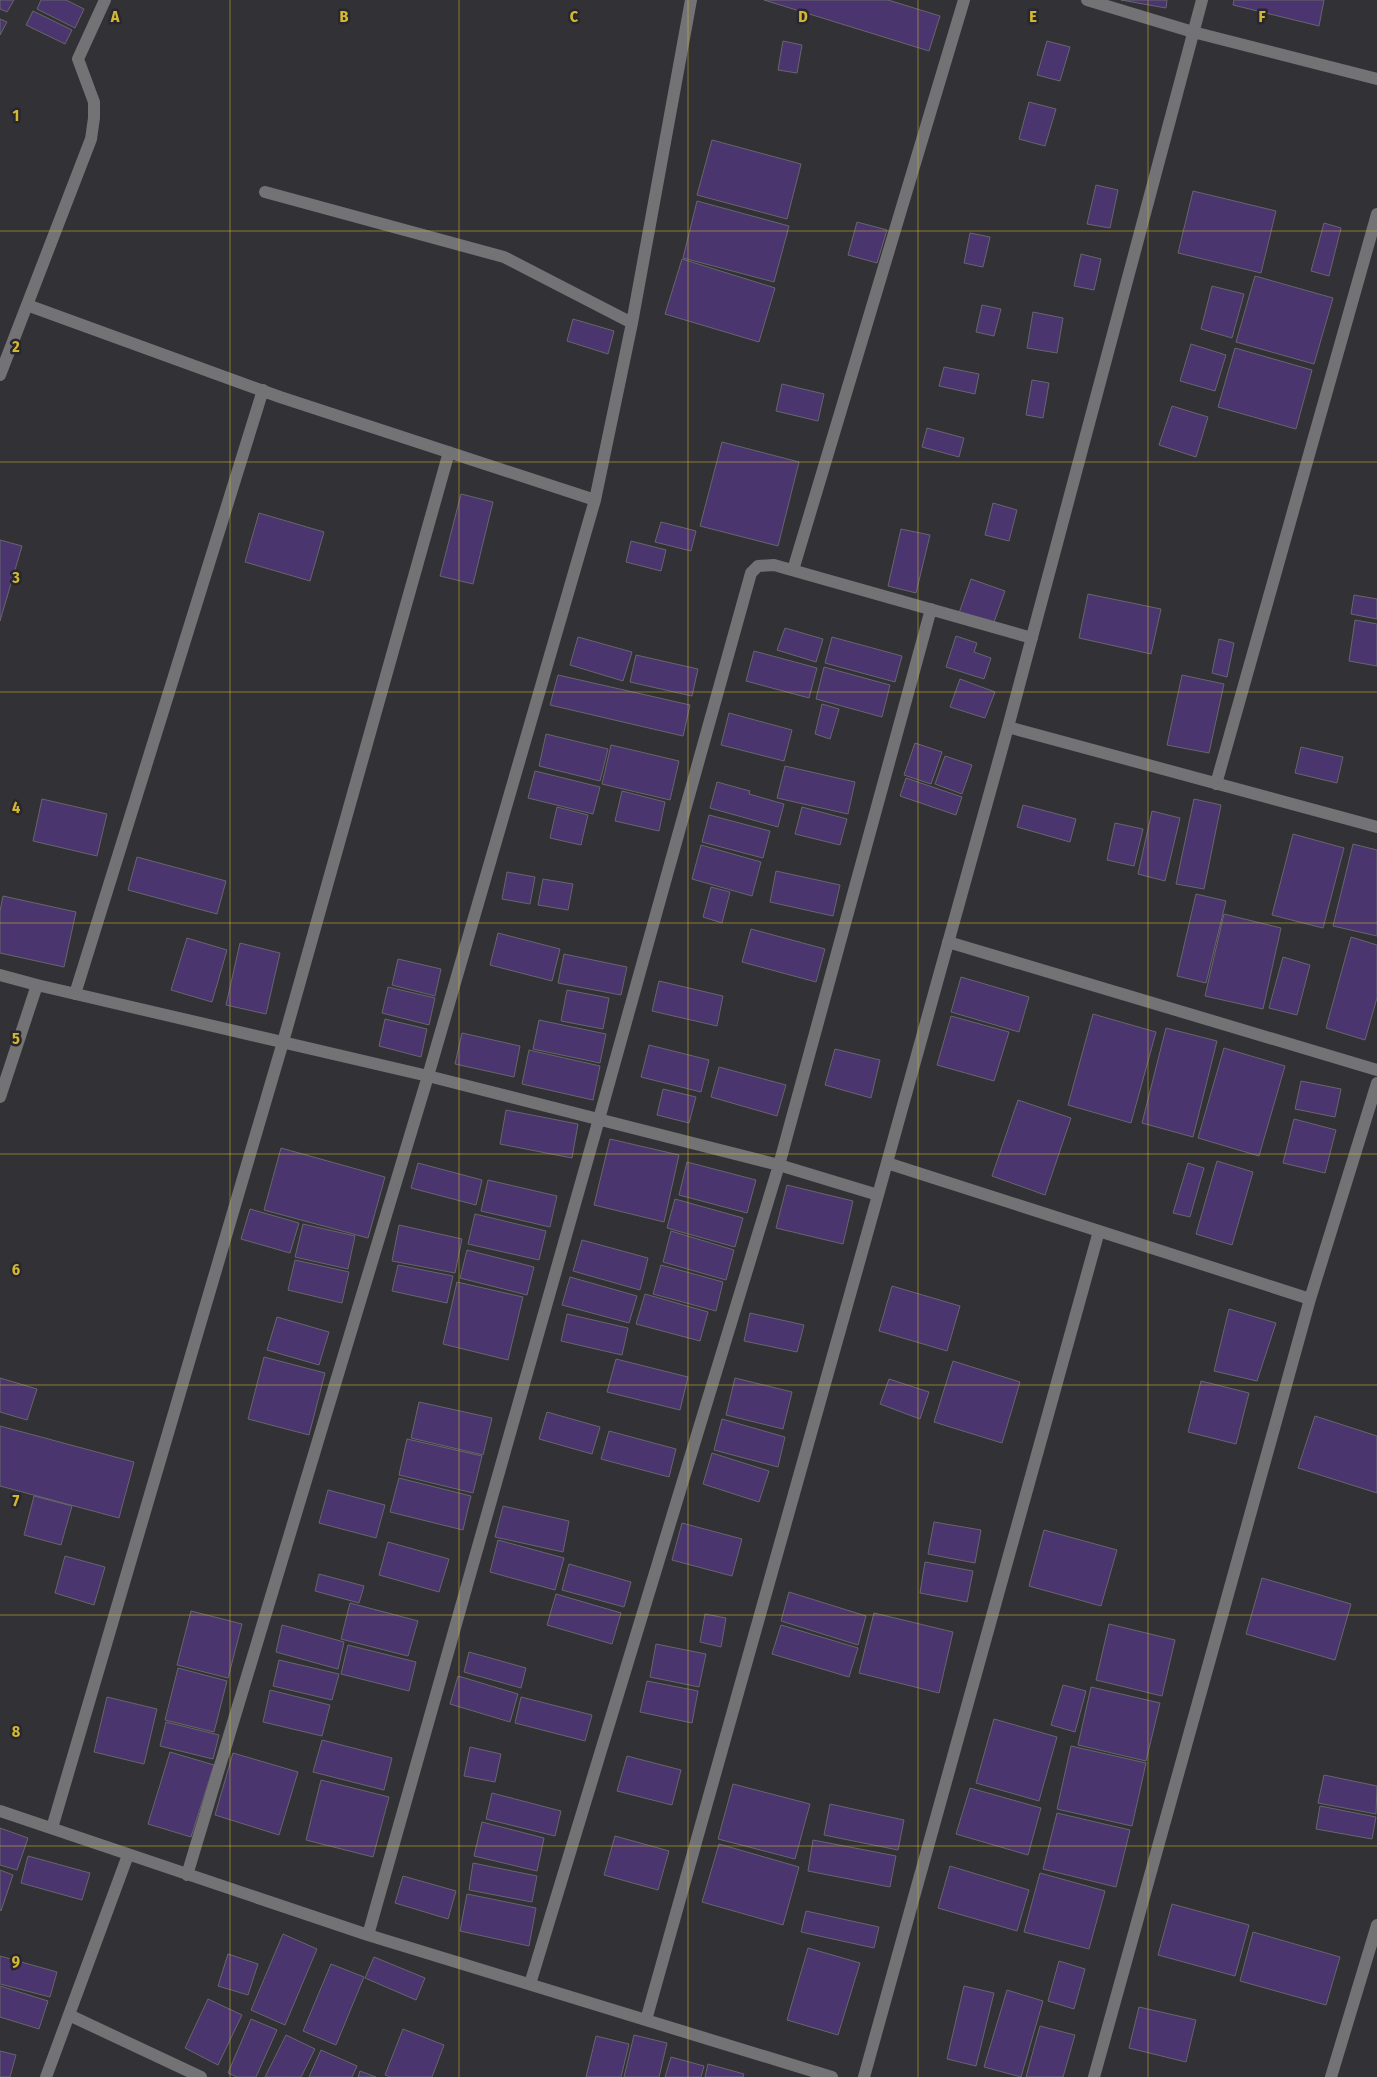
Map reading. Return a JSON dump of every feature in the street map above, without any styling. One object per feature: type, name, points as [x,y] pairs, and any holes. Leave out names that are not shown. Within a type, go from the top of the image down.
[{"type":"street","points":[[0,375],[91,139],[94,102],[78,59],[105,0]]},
{"type":"street","points":[[187,1875],[428,1076],[595,500],[632,323],[691,0]]},
{"type":"street","points":[[793,570],[964,0]]},
{"type":"street","points":[[1088,0],[1194,32],[1377,79]]},
{"type":"street","points":[[646,2020],[1008,727],[1202,0]]},
{"type":"street","points":[[265,192],[504,257],[632,323]]},
{"type":"street","points":[[1216,784],[1377,214]]},
{"type":"street","points":[[27,306],[263,390],[595,500]]},
{"type":"street","points":[[75,994],[263,390]]},
{"type":"street","points":[[52,1828],[283,1042],[449,452]]},
{"type":"street","points":[[368,1935],[751,573],[758,566],[774,565],[1032,638]]},
{"type":"street","points":[[530,1984],[779,1165],[931,609]]},
{"type":"street","points":[[1008,727],[1377,827]]},
{"type":"street","points":[[948,942],[1377,1070]]},
{"type":"street","points":[[0,975],[428,1076],[779,1165],[878,1195]]},
{"type":"street","points":[[0,1097],[37,985]]},
{"type":"street","points":[[1094,2077],[1310,1299],[1377,1082]]},
{"type":"street","points":[[887,1163],[1310,1299]]},
{"type":"street","points":[[864,2077],[1099,1231]]},
{"type":"street","points":[[0,1811],[368,1935],[832,2077]]},
{"type":"street","points":[[46,2077],[128,1855]]},
{"type":"street","points":[[1331,2077],[1377,1925]]},
{"type":"street","points":[[69,2015],[201,2077]]},
{"type":"building","points":[[0,0],[14,0],[7,12],[0,9]]},
{"type":"building","points":[[41,0],[66,0],[84,9],[75,28],[37,9]]},
{"type":"building","points":[[764,0],[888,0],[940,16],[929,51]]},
{"type":"building","points":[[1121,0],[1167,0],[1166,8]]},
{"type":"building","points":[[1234,0],[1324,0],[1319,26],[1233,5]]},
{"type":"building","points":[[33,11],[72,30],[65,44],[26,25]]},
{"type":"building","points":[[0,19],[7,22],[0,35]]},
{"type":"building","points":[[783,41],[802,45],[797,73],[778,70]]},
{"type":"building","points":[[1047,41],[1070,47],[1060,81],[1037,75]]},
{"type":"building","points":[[1029,102],[1056,109],[1045,146],[1019,139]]},
{"type":"building","points":[[712,140],[801,164],[787,219],[697,195]]},
{"type":"building","points":[[1096,185],[1118,190],[1110,228],[1087,224]]},
{"type":"building","points":[[1193,191],[1276,211],[1261,273],[1178,253]]},
{"type":"building","points":[[697,201],[789,226],[774,282],[683,258]]},
{"type":"building","points":[[857,222],[887,230],[877,263],[848,255]]},
{"type":"building","points":[[1324,223],[1341,228],[1329,276],[1311,271]]},
{"type":"building","points":[[970,233],[990,237],[983,267],[964,263]]},
{"type":"building","points":[[1081,254],[1101,259],[1094,290],[1074,286]]},
{"type":"building","points":[[682,259],[775,288],[759,342],[665,314]]},
{"type":"building","points":[[1255,276],[1333,298],[1314,364],[1236,342]]},
{"type":"building","points":[[1212,286],[1244,294],[1232,338],[1201,329]]},
{"type":"building","points":[[982,305],[1001,309],[994,336],[976,332]]},
{"type":"building","points":[[1033,312],[1063,318],[1057,353],[1027,348]]},
{"type":"building","points":[[573,319],[614,331],[608,354],[567,341]]},
{"type":"building","points":[[1191,344],[1226,355],[1215,391],[1180,381]]},
{"type":"building","points":[[1235,348],[1312,370],[1296,429],[1218,407]]},
{"type":"building","points":[[944,367],[979,374],[975,394],[939,386]]},
{"type":"building","points":[[1032,380],[1049,383],[1043,418],[1026,415]]},
{"type":"building","points":[[782,384],[824,394],[818,421],[776,411]]},
{"type":"building","points":[[1172,406],[1208,417],[1196,457],[1159,445]]},
{"type":"building","points":[[927,428],[964,438],[959,457],[922,447]]},
{"type":"building","points":[[722,442],[799,462],[778,546],[700,526]]},
{"type":"building","points":[[461,494],[493,502],[473,584],[440,576]]},
{"type":"building","points":[[993,503],[1017,510],[1009,541],[985,535]]},
{"type":"building","points":[[259,513],[324,532],[310,581],[245,562]]},
{"type":"building","points":[[661,522],[696,531],[691,551],[655,542]]},
{"type":"building","points":[[901,529],[930,535],[916,593],[888,586]]},
{"type":"building","points":[[0,540],[22,546],[0,621]]},
{"type":"building","points":[[631,541],[666,550],[661,571],[626,562]]},
{"type":"building","points":[[971,579],[1005,591],[993,625],[959,613]]},
{"type":"building","points":[[1088,594],[1161,609],[1151,654],[1079,638]]},
{"type":"building","points":[[1354,595],[1377,599],[1377,619],[1351,614]]},
{"type":"building","points":[[1355,620],[1377,624],[1377,666],[1349,661]]},
{"type":"building","points":[[785,628],[823,639],[816,662],[777,650]]},
{"type":"building","points":[[956,636],[977,643],[974,652],[991,658],[984,679],[946,667]]},
{"type":"building","points":[[578,637],[632,652],[623,681],[570,665]]},
{"type":"building","points":[[832,637],[902,656],[895,682],[825,663]]},
{"type":"building","points":[[1219,639],[1234,643],[1227,677],[1212,673]]},
{"type":"building","points":[[754,651],[817,668],[809,698],[746,681]]},
{"type":"building","points":[[636,655],[698,669],[692,696],[630,682]]},
{"type":"building","points":[[824,667],[890,685],[882,717],[816,699]]},
{"type":"building","points":[[558,675],[690,705],[683,736],[550,705]]},
{"type":"building","points":[[1182,675],[1224,684],[1209,753],[1167,745]]},
{"type":"building","points":[[960,679],[995,692],[985,718],[950,707]]},
{"type":"building","points":[[822,704],[839,709],[830,739],[815,734]]},
{"type":"building","points":[[729,713],[792,730],[784,761],[721,745]]},
{"type":"building","points":[[546,734],[608,749],[600,781],[539,766]]},
{"type":"building","points":[[915,743],[942,752],[931,784],[904,775]]},
{"type":"building","points":[[611,745],[679,761],[670,800],[602,784]]},
{"type":"building","points":[[1301,747],[1343,757],[1337,783],[1295,773]]},
{"type":"building","points":[[945,756],[972,765],[962,794],[935,784]]},
{"type":"building","points":[[785,766],[855,782],[848,814],[777,798]]},
{"type":"building","points":[[535,771],[600,787],[593,814],[528,798]]},
{"type":"building","points":[[906,778],[962,797],[956,815],[900,796]]},
{"type":"building","points":[[717,782],[750,791],[749,794],[784,804],[778,827],[710,808]]},
{"type":"building","points":[[622,791],[665,802],[659,831],[615,821]]},
{"type":"building","points":[[42,799],[107,814],[97,856],[33,841]]},
{"type":"building","points":[[1194,799],[1221,805],[1204,889],[1176,884]]},
{"type":"building","points":[[1023,805],[1076,819],[1070,842],[1017,827]]},
{"type":"building","points":[[557,807],[588,815],[581,845],[550,838]]},
{"type":"building","points":[[802,807],[847,819],[840,845],[795,834]]},
{"type":"building","points":[[1152,811],[1180,818],[1165,881],[1138,874]]},
{"type":"building","points":[[709,815],[770,831],[763,858],[702,842]]},
{"type":"building","points":[[1115,823],[1143,829],[1134,866],[1107,860]]},
{"type":"building","points":[[1293,834],[1344,848],[1323,928],[1272,915]]},
{"type":"building","points":[[1353,844],[1377,850],[1377,936],[1333,926]]},
{"type":"building","points":[[701,845],[761,862],[752,896],[692,879]]},
{"type":"building","points":[[137,857],[226,881],[217,914],[128,890]]},
{"type":"building","points":[[776,871],[840,885],[833,916],[770,902]]},
{"type":"building","points":[[507,872],[535,877],[530,904],[502,899]]},
{"type":"building","points":[[543,879],[573,884],[568,910],[538,905]]},
{"type":"building","points":[[711,887],[730,892],[722,923],[703,917]]},
{"type":"building","points":[[1196,894],[1226,901],[1206,983],[1177,976]]},
{"type":"building","points":[[3,896],[76,912],[64,967],[0,953],[0,911]]},
{"type":"building","points":[[1224,914],[1281,928],[1263,1009],[1205,996]]},
{"type":"building","points":[[751,929],[825,949],[816,982],[742,962]]},
{"type":"building","points":[[498,933],[560,949],[552,981],[490,965]]},
{"type":"building","points":[[1351,937],[1377,945],[1377,998],[1365,1040],[1326,1028]]},
{"type":"building","points":[[187,938],[227,950],[212,1002],[171,990]]},
{"type":"building","points":[[240,943],[280,953],[266,1014],[226,1005]]},
{"type":"building","points":[[564,954],[627,967],[621,995],[558,983]]},
{"type":"building","points":[[1283,957],[1310,965],[1297,1015],[1269,1008]]},
{"type":"building","points":[[398,959],[441,969],[435,996],[392,985]]},
{"type":"building","points":[[961,977],[1029,997],[1019,1032],[951,1012]]},
{"type":"building","points":[[659,981],[723,996],[717,1026],[652,1011]]},
{"type":"building","points":[[388,987],[435,998],[429,1025],[382,1013]]},
{"type":"building","points":[[567,990],[609,998],[603,1029],[561,1021]]},
{"type":"building","points":[[1093,1014],[1156,1032],[1131,1123],[1068,1105]]},
{"type":"building","points":[[951,1016],[1009,1032],[994,1081],[937,1065]]},
{"type":"building","points":[[385,1019],[427,1029],[421,1057],[379,1046]]},
{"type":"building","points":[[539,1020],[606,1034],[600,1063],[533,1049]]},
{"type":"building","points":[[1166,1028],[1217,1041],[1193,1137],[1142,1123]]},
{"type":"building","points":[[462,1033],[520,1046],[514,1077],[455,1064]]},
{"type":"building","points":[[649,1045],[709,1060],[701,1092],[641,1077]]},
{"type":"building","points":[[1224,1048],[1285,1066],[1259,1156],[1198,1138]]},
{"type":"building","points":[[835,1049],[880,1060],[871,1098],[825,1085]]},
{"type":"building","points":[[529,1050],[600,1066],[593,1100],[522,1084]]},
{"type":"building","points":[[719,1067],[786,1085],[777,1116],[711,1097]]},
{"type":"building","points":[[1301,1081],[1341,1089],[1335,1117],[1295,1109]]},
{"type":"building","points":[[663,1089],[696,1097],[689,1123],[657,1115]]},
{"type":"building","points":[[1018,1100],[1071,1118],[1045,1195],[992,1176]]},
{"type":"building","points":[[506,1110],[578,1124],[572,1158],[500,1144]]},
{"type":"building","points":[[1294,1119],[1336,1130],[1325,1173],[1283,1163]]},
{"type":"building","points":[[610,1139],[679,1155],[664,1222],[594,1205]]},
{"type":"building","points":[[281,1148],[385,1177],[368,1238],[264,1210]]},
{"type":"building","points":[[1217,1161],[1253,1172],[1232,1245],[1196,1234]]},
{"type":"building","points":[[687,1162],[756,1180],[747,1213],[679,1195]]},
{"type":"building","points":[[418,1163],[482,1180],[476,1205],[411,1188]]},
{"type":"building","points":[[1188,1163],[1204,1168],[1190,1217],[1173,1213]]},
{"type":"building","points":[[488,1180],[557,1196],[550,1227],[481,1211]]},
{"type":"building","points":[[787,1185],[853,1201],[843,1244],[776,1228]]},
{"type":"building","points":[[675,1199],[743,1218],[735,1247],[667,1228]]},
{"type":"building","points":[[250,1209],[299,1223],[290,1253],[241,1239]]},
{"type":"building","points":[[475,1214],[546,1231],[539,1260],[468,1244]]},
{"type":"building","points":[[303,1224],[355,1236],[348,1269],[295,1257]]},
{"type":"building","points":[[399,1225],[462,1239],[455,1273],[392,1261]]},
{"type":"building","points":[[671,1231],[734,1250],[726,1280],[663,1262]]},
{"type":"building","points":[[582,1240],[648,1258],[640,1290],[573,1271]]},
{"type":"building","points":[[467,1250],[534,1267],[527,1295],[460,1278]]},
{"type":"building","points":[[295,1260],[349,1272],[342,1303],[288,1290]]},
{"type":"building","points":[[398,1265],[453,1276],[447,1303],[392,1291]]},
{"type":"building","points":[[661,1265],[723,1282],[716,1311],[653,1294]]},
{"type":"building","points":[[570,1277],[637,1296],[629,1323],[562,1305]]},
{"type":"building","points":[[457,1282],[523,1297],[508,1360],[443,1344]]},
{"type":"building","points":[[892,1286],[960,1306],[947,1351],[879,1331]]},
{"type":"building","points":[[645,1294],[708,1312],[700,1341],[636,1324]]},
{"type":"building","points":[[1229,1309],[1276,1323],[1257,1381],[1214,1371]]},
{"type":"building","points":[[750,1313],[804,1325],[797,1352],[744,1341]]},
{"type":"building","points":[[567,1314],[628,1328],[622,1355],[561,1341]]},
{"type":"building","points":[[277,1317],[329,1332],[319,1365],[267,1350]]},
{"type":"building","points":[[264,1357],[325,1373],[309,1435],[248,1419]]},
{"type":"building","points":[[616,1359],[688,1377],[680,1410],[607,1392]]},
{"type":"building","points":[[953,1361],[1020,1382],[1002,1443],[934,1422]]},
{"type":"building","points":[[0,1378],[37,1389],[27,1420],[0,1412]]},
{"type":"building","points":[[735,1378],[792,1392],[783,1429],[726,1415]]},
{"type":"building","points":[[889,1379],[929,1392],[920,1419],[880,1404]]},
{"type":"building","points":[[1201,1381],[1249,1393],[1236,1444],[1188,1432]]},
{"type":"building","points":[[419,1402],[492,1418],[483,1455],[411,1438]]},
{"type":"building","points":[[547,1412],[600,1427],[592,1454],[539,1439]]},
{"type":"building","points":[[1315,1416],[1377,1436],[1377,1493],[1298,1468]]},
{"type":"building","points":[[722,1419],[785,1437],[778,1467],[714,1450]]},
{"type":"building","points":[[0,1426],[134,1462],[119,1518],[0,1486]]},
{"type":"building","points":[[609,1431],[676,1449],[669,1477],[601,1459]]},
{"type":"building","points":[[407,1439],[482,1456],[473,1493],[399,1475]]},
{"type":"building","points":[[712,1453],[769,1471],[759,1502],[703,1484]]},
{"type":"building","points":[[399,1478],[471,1496],[463,1530],[390,1512]]},
{"type":"building","points":[[328,1490],[385,1505],[376,1538],[319,1523]]},
{"type":"building","points":[[34,1496],[72,1506],[61,1545],[24,1535]]},
{"type":"building","points":[[503,1506],[569,1521],[563,1552],[495,1537]]},
{"type":"building","points":[[934,1522],[981,1530],[975,1563],[928,1554]]},
{"type":"building","points":[[682,1523],[742,1539],[732,1576],[672,1560]]},
{"type":"building","points":[[1044,1530],[1117,1550],[1101,1606],[1029,1586]]},
{"type":"building","points":[[498,1540],[564,1558],[555,1590],[490,1572]]},
{"type":"building","points":[[388,1542],[449,1559],[439,1592],[379,1575]]},
{"type":"building","points":[[65,1556],[105,1567],[94,1605],[55,1593]]},
{"type":"building","points":[[925,1562],[973,1571],[967,1602],[920,1593]]},
{"type":"building","points":[[569,1564],[631,1582],[624,1607],[562,1590]]},
{"type":"building","points":[[319,1574],[364,1586],[359,1603],[315,1591]]},
{"type":"building","points":[[1262,1578],[1351,1604],[1335,1660],[1246,1634]]},
{"type":"building","points":[[789,1592],[866,1616],[858,1645],[781,1621]]},
{"type":"building","points":[[556,1594],[621,1613],[612,1644],[547,1625]]},
{"type":"building","points":[[350,1603],[418,1621],[408,1656],[341,1639]]},
{"type":"building","points":[[191,1611],[242,1624],[228,1678],[177,1665]]},
{"type":"building","points":[[874,1613],[953,1632],[939,1693],[859,1673]]},
{"type":"building","points":[[705,1614],[726,1618],[721,1647],[700,1642]]},
{"type":"building","points":[[1109,1624],[1175,1640],[1162,1696],[1096,1680]]},
{"type":"building","points":[[282,1625],[344,1642],[338,1669],[276,1652]]},
{"type":"building","points":[[781,1625],[858,1648],[849,1677],[772,1654]]},
{"type":"building","points":[[656,1644],[706,1654],[699,1687],[650,1677]]},
{"type":"building","points":[[348,1645],[416,1662],[409,1691],[341,1674]]},
{"type":"building","points":[[469,1652],[526,1668],[521,1688],[464,1672]]},
{"type":"building","points":[[279,1660],[339,1674],[332,1700],[273,1686]]},
{"type":"building","points":[[178,1668],[227,1681],[214,1732],[165,1720]]},
{"type":"building","points":[[458,1676],[518,1694],[510,1722],[450,1704]]},
{"type":"building","points":[[647,1681],[698,1691],[692,1723],[640,1712]]},
{"type":"building","points":[[1063,1685],[1086,1691],[1075,1732],[1051,1725]]},
{"type":"building","points":[[1091,1687],[1160,1703],[1146,1761],[1078,1745]]},
{"type":"building","points":[[270,1690],[330,1705],[322,1736],[263,1722]]},
{"type":"building","points":[[107,1697],[157,1709],[144,1764],[94,1752]]},
{"type":"building","points":[[521,1697],[592,1715],[585,1741],[515,1723]]},
{"type":"building","points":[[994,1719],[1057,1737],[1039,1801],[976,1783]]},
{"type":"building","points":[[166,1722],[219,1735],[213,1759],[160,1746]]},
{"type":"building","points":[[322,1740],[392,1758],[384,1790],[313,1772]]},
{"type":"building","points":[[1071,1746],[1146,1763],[1132,1826],[1057,1809]]},
{"type":"building","points":[[470,1747],[501,1754],[495,1782],[464,1776]]},
{"type":"building","points":[[170,1752],[214,1765],[191,1837],[148,1824]]},
{"type":"building","points":[[233,1753],[298,1772],[279,1835],[215,1815]]},
{"type":"building","points":[[627,1756],[681,1770],[672,1805],[617,1791]]},
{"type":"building","points":[[1324,1775],[1377,1786],[1376,1814],[1318,1803]]},
{"type":"building","points":[[321,1780],[389,1797],[373,1857],[306,1840]]},
{"type":"building","points":[[733,1784],[810,1804],[795,1859],[718,1839]]},
{"type":"building","points":[[970,1788],[1041,1808],[1028,1855],[956,1834]]},
{"type":"building","points":[[492,1793],[561,1811],[555,1836],[486,1819]]},
{"type":"building","points":[[830,1804],[904,1820],[898,1850],[824,1835]]},
{"type":"building","points":[[1320,1806],[1376,1817],[1372,1839],[1316,1829]]},
{"type":"building","points":[[1057,1813],[1130,1830],[1116,1887],[1043,1869]]},
{"type":"building","points":[[482,1822],[544,1838],[537,1871],[474,1856]]},
{"type":"building","points":[[0,1828],[28,1838],[17,1870],[0,1865]]},
{"type":"building","points":[[615,1836],[669,1851],[658,1890],[604,1875]]},
{"type":"building","points":[[813,1840],[896,1856],[890,1887],[808,1871]]},
{"type":"building","points":[[719,1844],[799,1867],[783,1925],[702,1902]]},
{"type":"building","points":[[28,1856],[90,1873],[82,1900],[21,1883]]},
{"type":"building","points":[[473,1863],[537,1876],[532,1902],[469,1890]]},
{"type":"building","points":[[950,1866],[1029,1890],[1017,1931],[938,1908]]},
{"type":"building","points":[[0,1870],[13,1875],[1,1911],[0,1910]]},
{"type":"building","points":[[1040,1873],[1105,1891],[1089,1949],[1024,1932]]},
{"type":"building","points":[[403,1876],[456,1891],[448,1919],[395,1903]]},
{"type":"building","points":[[467,1894],[536,1908],[529,1946],[460,1931]]},
{"type":"building","points":[[1172,1904],[1249,1925],[1235,1976],[1158,1955]]},
{"type":"building","points":[[806,1911],[879,1927],[874,1948],[801,1932]]},
{"type":"building","points":[[1253,1932],[1340,1957],[1326,2005],[1240,1981]]},
{"type":"building","points":[[283,1934],[317,1949],[285,2025],[251,2010]]},
{"type":"building","points":[[808,1948],[860,1963],[838,2035],[787,2020]]},
{"type":"building","points":[[228,1954],[258,1964],[248,1995],[218,1986]]},
{"type":"building","points":[[0,1956],[57,1972],[50,1997],[0,1984]]},
{"type":"building","points":[[374,1957],[425,1978],[416,2000],[365,1978]]},
{"type":"building","points":[[1059,1961],[1085,1969],[1074,2009],[1048,2001]]},
{"type":"building","points":[[331,1964],[364,1977],[336,2045],[303,2031]]},
{"type":"building","points":[[0,1986],[48,2001],[39,2029],[0,2017]]},
{"type":"building","points":[[964,1986],[994,1993],[976,2066],[947,2059]]},
{"type":"building","points":[[1007,1990],[1043,2001],[1021,2077],[984,2067]]},
{"type":"building","points":[[208,1999],[242,2015],[218,2065],[185,2048]]},
{"type":"building","points":[[1139,2007],[1196,2020],[1186,2062],[1129,2048]]},
{"type":"building","points":[[251,2019],[277,2030],[256,2077],[237,2077],[228,2073]]},
{"type":"building","points":[[1040,2026],[1075,2035],[1063,2077],[1026,2077]]},
{"type":"building","points":[[403,2029],[444,2045],[432,2077],[390,2077],[385,2075]]},
{"type":"building","points":[[286,2035],[315,2049],[301,2077],[265,2077]]},
{"type":"building","points":[[634,2035],[667,2043],[659,2077],[624,2077]]},
{"type":"building","points":[[596,2036],[629,2044],[621,2077],[586,2077]]},
{"type":"building","points":[[321,2050],[357,2066],[352,2077],[309,2077]]},
{"type":"building","points":[[0,2051],[16,2055],[10,2077],[0,2077]]},
{"type":"building","points":[[671,2057],[704,2066],[701,2077],[665,2077]]},
{"type":"building","points":[[708,2064],[744,2074],[743,2077],[705,2077]]},
{"type":"building","points":[[360,2071],[376,2077],[358,2077]]}]
